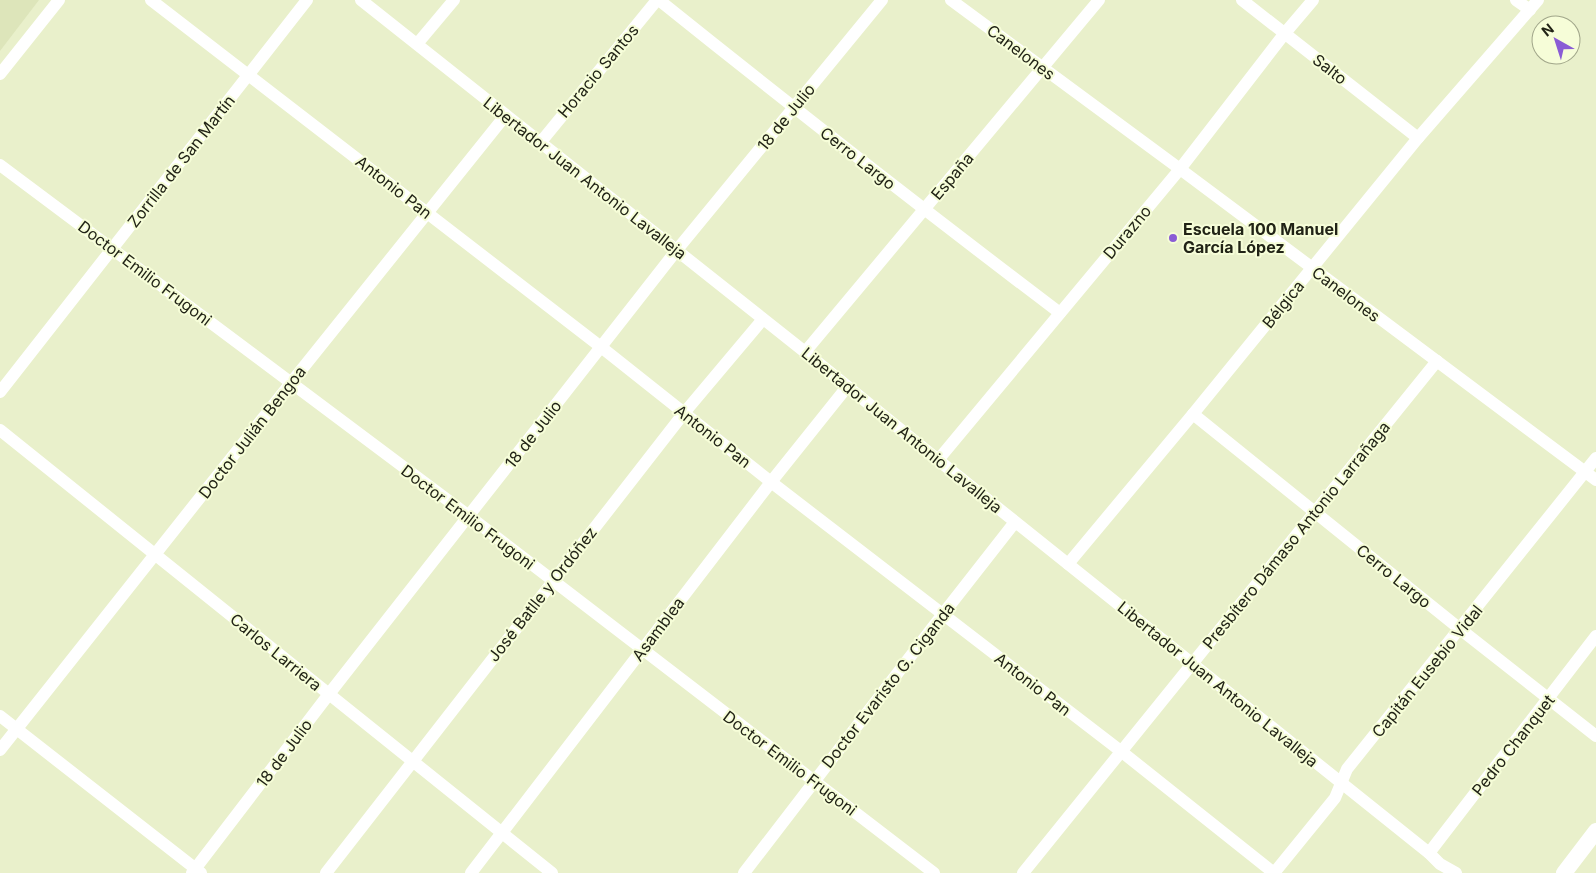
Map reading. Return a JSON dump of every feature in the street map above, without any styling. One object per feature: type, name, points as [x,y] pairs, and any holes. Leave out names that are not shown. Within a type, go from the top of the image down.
[{"type":"main road","points":[[1564,873],[1596,832]]},
{"type":"street","points":[[0,74],[59,0]]},
{"type":"street","name":"Antonio Pan","points":[[151,0],[1122,752],[1274,873]]},
{"type":"street","name":"Zorrilla de San Martín","points":[[0,392],[307,0]]},
{"type":"street","name":"Libertador Juan Antonio Lavalleja","points":[[361,0],[805,352],[1429,853],[1439,870],[1456,873]]},
{"type":"street","points":[[417,44],[454,0]]},
{"type":"street","name":"Cerro Largo","points":[[658,0],[924,210],[1060,313]]},
{"type":"street","name":"Horacio Santos","points":[[540,143],[658,0]]},
{"type":"street","name":"18 de Julio","points":[[196,871],[329,694],[676,251],[882,0]]},
{"type":"street","name":"Canelones","points":[[951,0],[1596,480]]},
{"type":"street","name":"España","points":[[805,352],[1098,0]]},
{"type":"street","name":"Salto","points":[[1242,0],[1418,138]]},
{"type":"street","name":"Durazno","points":[[938,460],[1180,169],[1285,33],[1313,0]]},
{"type":"street","points":[[1516,0],[1534,5]]},
{"type":"street","name":"Bélgica","points":[[1068,564],[1418,138],[1534,5]]},
{"type":"street","name":"Doctor Julián Bengoa","points":[[0,750],[505,116]]},
{"type":"street","name":"Doctor Emilio Frugoni","points":[[0,165],[113,248],[290,384],[469,516],[934,873]]},
{"type":"street","name":"José Batlle y Ordóñez","points":[[326,873],[414,762],[552,580],[684,413],[763,319]]},
{"type":"street","name":"Presbítero Dámaso Antonio Larrañaga","points":[[1024,873],[1437,362]]},
{"type":"street","name":"Asamblea","points":[[471,873],[771,482],[847,387]]},
{"type":"street","name":"Cerro Largo","points":[[1193,414],[1596,736]]},
{"type":"street","name":"Carlos Larriera","points":[[0,430],[552,873]]},
{"type":"street","name":"Capitán Eusebio Vidal","points":[[1274,873],[1335,798],[1348,769],[1596,458]]},
{"type":"street","name":"Doctor Evaristo G. Ciganda","points":[[744,873],[1015,522]]},
{"type":"street","name":"Pedro Chanquet","points":[[1429,853],[1596,636]]},
{"type":"street","points":[[0,716],[196,871]]},
{"type":"shaded area","points":[[0,0],[39,0],[0,51]]},
{"type":"place","name":"Escuela 100 Manuel García López","points":[[1173,238]]}]
